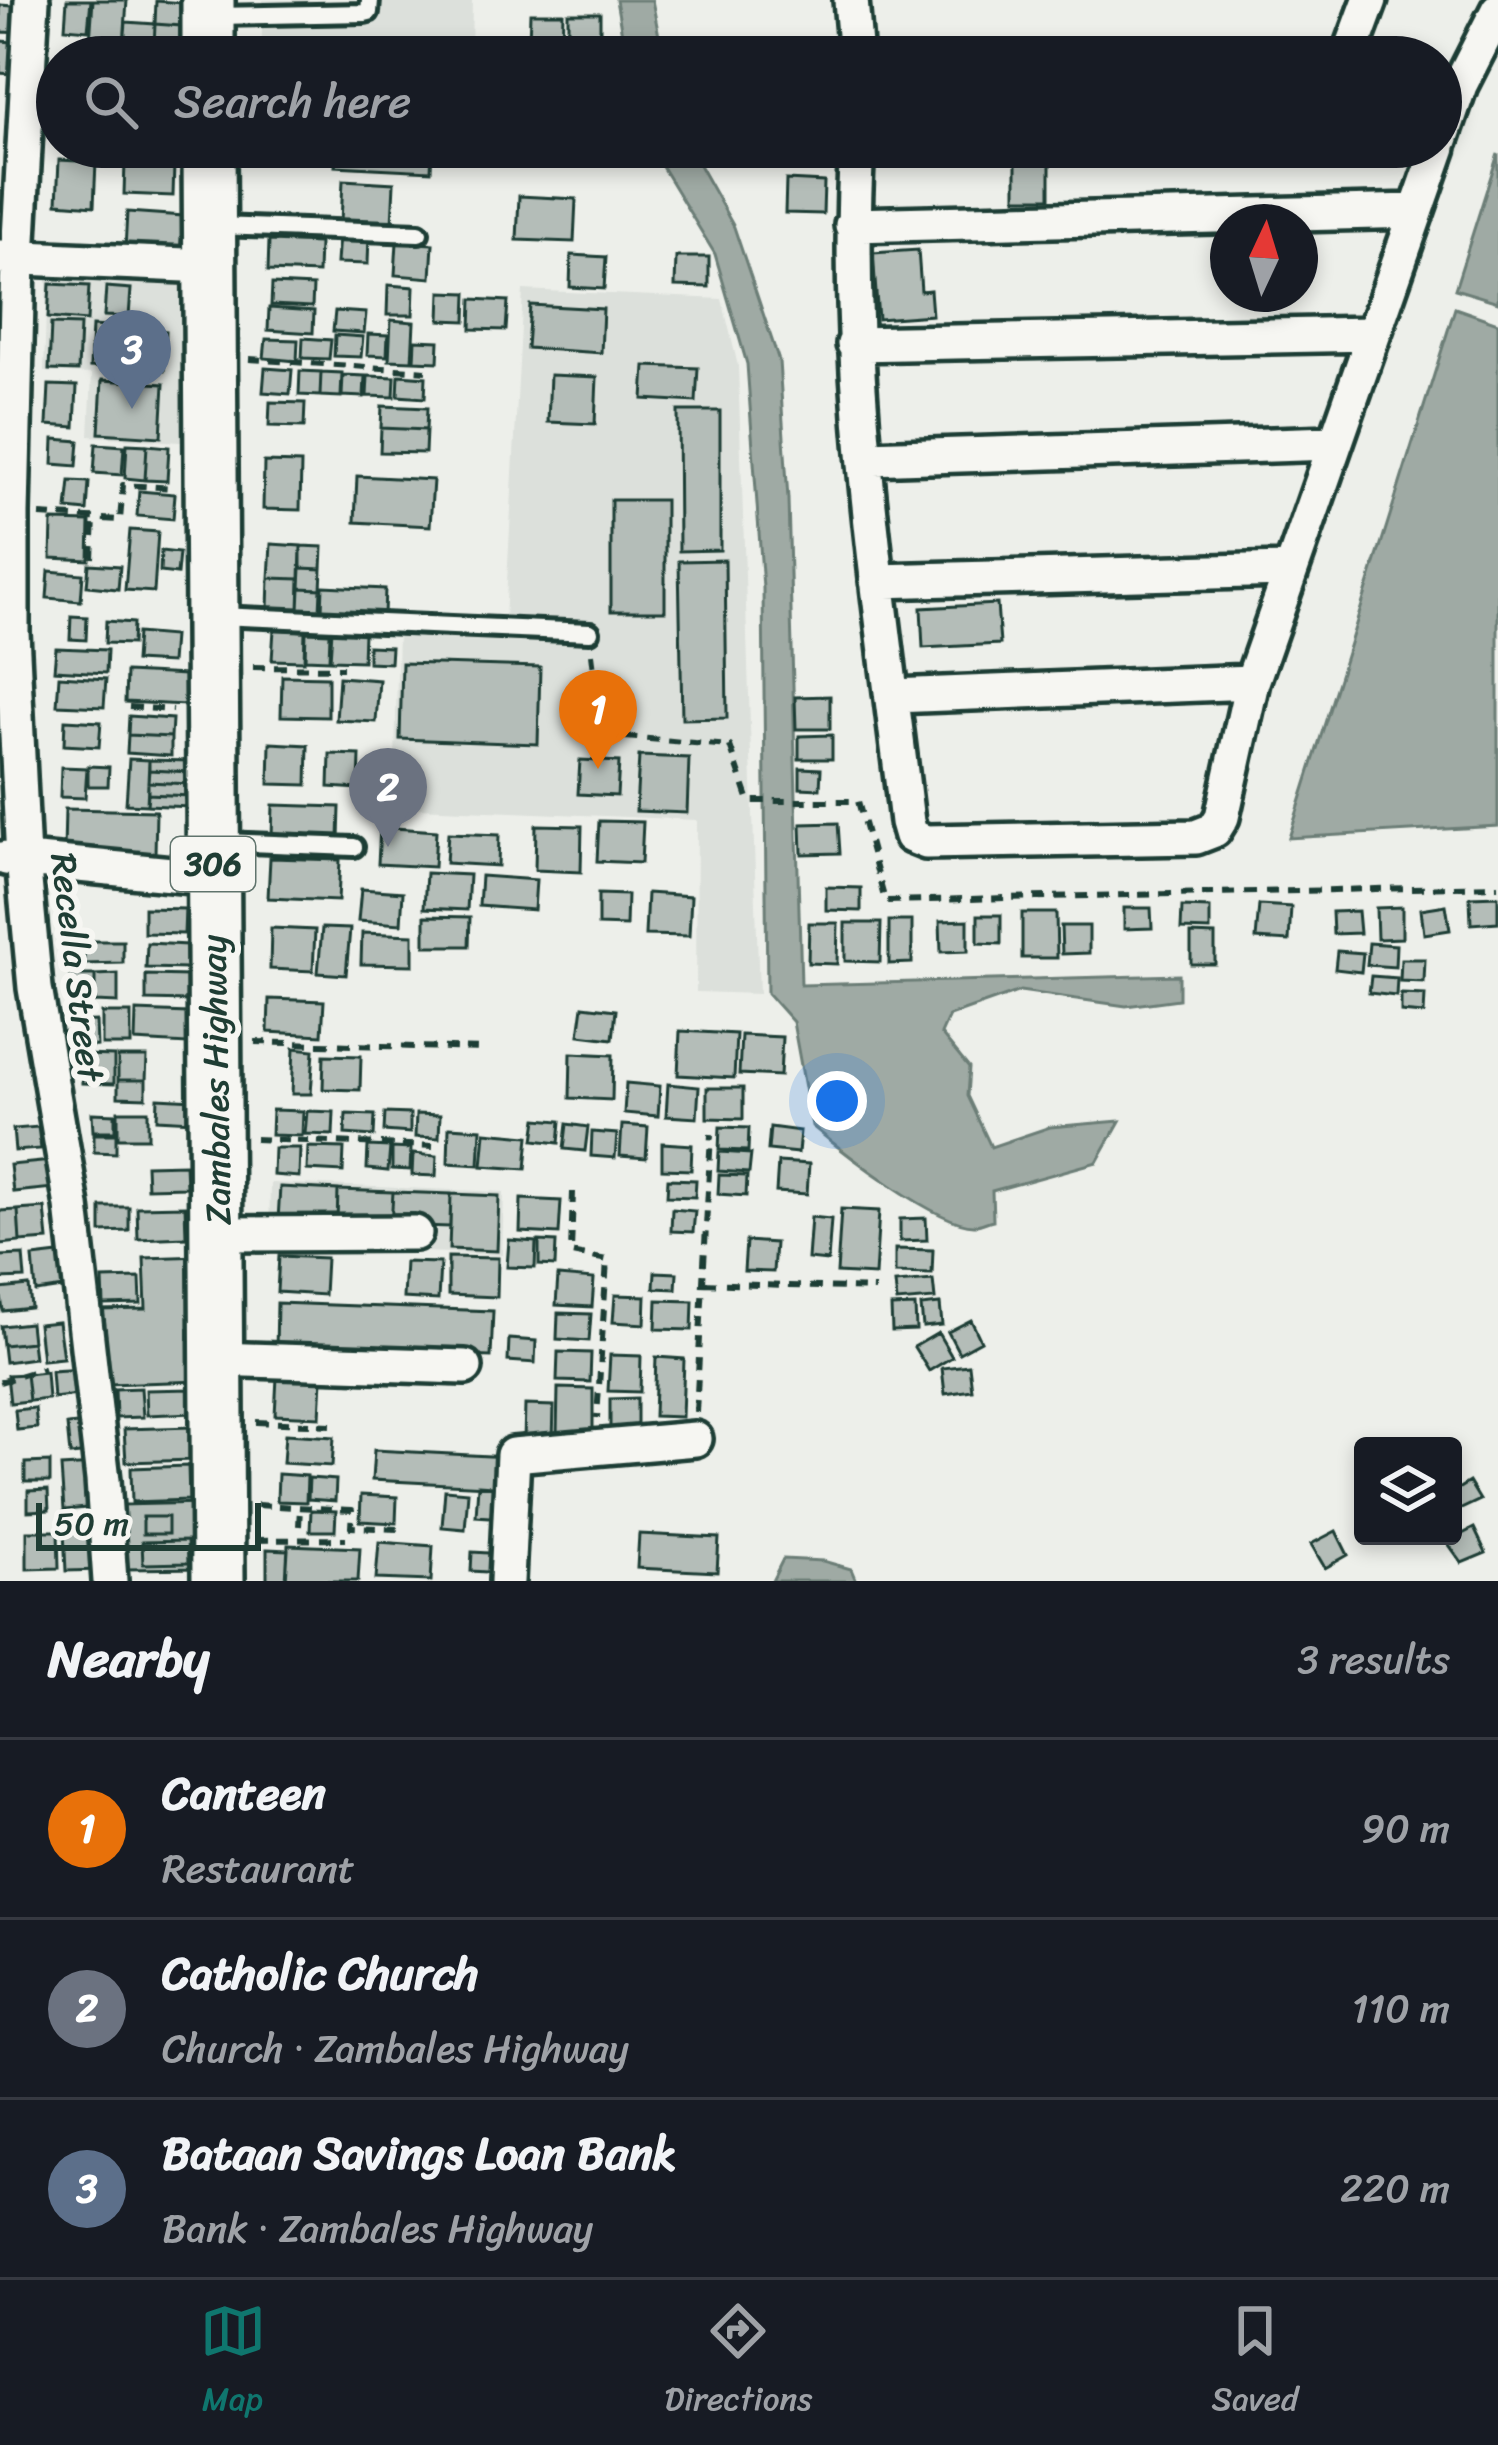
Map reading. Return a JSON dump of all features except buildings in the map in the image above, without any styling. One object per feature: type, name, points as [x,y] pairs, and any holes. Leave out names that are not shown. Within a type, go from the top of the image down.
[{"type":"main road","name":"Zambales Highway","points":[[209,168],[218,1542]]},
{"type":"street","name":"Recella Street","points":[[32,0],[9,257],[12,513],[6,632],[11,858],[72,1206],[104,1480],[110,1581]]},
{"type":"street","points":[[851,0],[854,36]]},
{"type":"street","points":[[1357,36],[1370,0]]},
{"type":"street","points":[[1462,67],[1498,10]]},
{"type":"street","points":[[856,168],[854,344],[877,581],[911,836],[926,842],[1196,837],[1214,830],[1222,818],[1252,682],[1431,168]]},
{"type":"street","points":[[852,225],[1416,211]]},
{"type":"street","points":[[9,257],[209,246]]},
{"type":"street","points":[[854,344],[1372,334]]},
{"type":"street","points":[[867,458],[1332,443]]},
{"type":"street","points":[[877,581],[1289,570]]},
{"type":"street","points":[[892,696],[1252,682]]},
{"type":"street","points":[[11,858],[213,860]]},
{"type":"street","points":[[219,1234],[415,1233]]},
{"type":"street","points":[[217,1359],[466,1366]]},
{"type":"street","points":[[507,1581],[513,1455],[695,1439]]},
{"type":"lane","points":[[208,32],[365,13],[370,0]]},
{"type":"lane","points":[[209,246],[418,233]]},
{"type":"lane","points":[[213,641],[590,632]]},
{"type":"lane","points":[[213,860],[354,847]]},
{"type":"path","points":[[210,356],[426,371]]},
{"type":"path","points":[[12,513],[120,520],[123,485],[212,490]]},
{"type":"path","points":[[92,558],[94,519]]},
{"type":"path","points":[[590,632],[602,735],[730,746],[749,801],[858,801],[885,901],[1498,886]]},
{"type":"path","points":[[213,641],[343,668]]},
{"type":"path","points":[[215,1041],[482,1049]]},
{"type":"path","points":[[695,1439],[711,1134]]},
{"type":"path","points":[[216,1138],[433,1146]]},
{"type":"path","points":[[573,1192],[571,1253],[607,1260],[596,1445]]},
{"type":"path","points":[[704,1283],[875,1289]]},
{"type":"path","points":[[0,1382],[44,1368]]},
{"type":"path","points":[[216,1421],[333,1425]]},
{"type":"path","points":[[218,1542],[300,1508],[352,1510],[351,1527],[399,1529]]},
{"type":"path","points":[[299,1526],[300,1508]]},
{"type":"path","points":[[218,1542],[346,1539]]},
{"type":"shaded area","points":[[263,0],[472,0],[471,36],[262,36]]},
{"type":"shaded area","points":[[616,0],[652,0],[659,36],[622,36]]},
{"type":"shaded area","points":[[1498,154],[1498,302],[1455,289]]},
{"type":"shaded area","points":[[663,168],[701,168],[734,227],[779,361],[788,499],[801,985],[1179,975],[1179,999],[1126,1006],[1020,991],[949,1016],[941,1034],[969,1068],[967,1096],[991,1147],[1050,1127],[1120,1121],[1097,1162],[992,1191],[993,1220],[982,1224],[958,1222],[914,1200],[812,1126],[793,1022],[767,993],[763,588],[747,364],[715,254]]},
{"type":"shaded area","points":[[47,280],[194,285],[195,443],[89,436],[92,374],[44,372]]},
{"type":"shaded area","points":[[523,290],[722,299],[738,366],[759,994],[696,992],[697,820],[394,807],[398,628],[258,611],[505,619]]},
{"type":"shaded area","points":[[1455,308],[1498,323],[1498,826],[1289,838]]},
{"type":"shaded area","points":[[270,1183],[504,1192],[502,1255],[269,1246]]},
{"type":"shaded area","points":[[783,1559],[823,1561],[851,1569],[856,1581],[772,1581]]},
{"type":"place","name":"Bataan Savings Loan Bank","points":[[132,409]]},
{"type":"place","name":"Canteen","points":[[598,769]]},
{"type":"place","name":"Catholic Church","points":[[388,847]]}]
